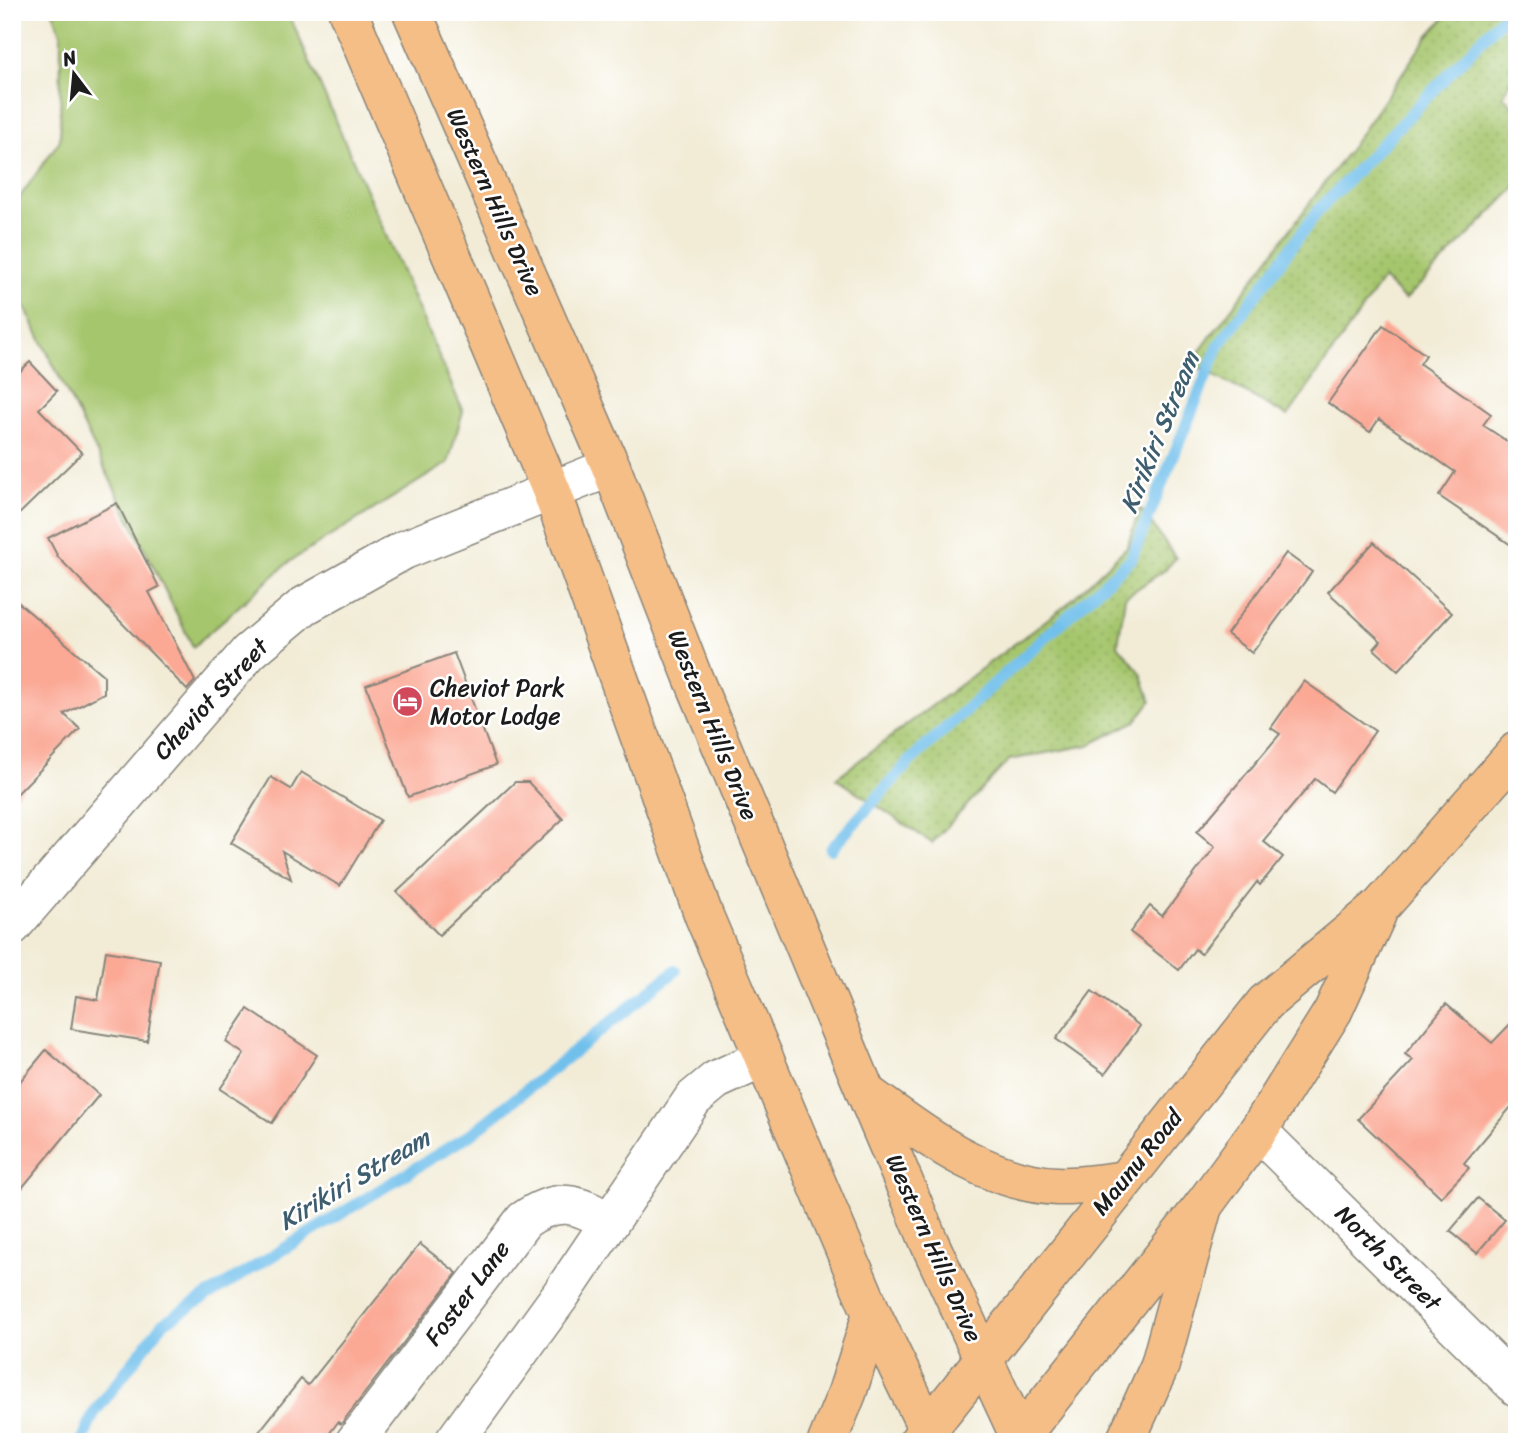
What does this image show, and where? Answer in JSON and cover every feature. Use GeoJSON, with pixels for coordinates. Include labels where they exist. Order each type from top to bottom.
{"type":"FeatureCollection","features":[{"type":"Feature","properties":{"kind":"main road"},"geometry":{"type":"LineString","coordinates":[[348,12],[552,492],[704,916],[926,1437]]}},
{"type":"Feature","properties":{"kind":"main road","name":"Western Hills Drive"},"geometry":{"type":"LineString","coordinates":[[412,12],[611,467],[692,675],[866,1093],[1019,1440]]}},
{"type":"Feature","properties":{"kind":"main road","name":"Maunu Road"},"geometry":{"type":"LineString","coordinates":[[926,1437],[1122,1181],[1265,1003],[1381,906],[1517,751]]}},
{"type":"Feature","properties":{"kind":"main road","name":"Maunu Road"},"geometry":{"type":"LineString","coordinates":[[1019,1440],[1203,1206],[1258,1131],[1333,1012],[1381,906]]}},
{"type":"Feature","properties":{"kind":"main road"},"geometry":{"type":"LineString","coordinates":[[866,1093],[948,1151],[1010,1178],[1055,1186],[1122,1181]]}},
{"type":"Feature","properties":{"kind":"main road"},"geometry":{"type":"LineString","coordinates":[[1125,1442],[1160,1365],[1203,1206]]}},
{"type":"Feature","properties":{"kind":"main road"},"geometry":{"type":"LineString","coordinates":[[827,1442],[847,1393],[872,1314]]}},
{"type":"Feature","properties":{"kind":"street","name":"Cheviot Street"},"geometry":{"type":"LineString","coordinates":[[14,922],[249,652],[304,606],[404,550],[611,467]]}},
{"type":"Feature","properties":{"kind":"street"},"geometry":{"type":"LineString","coordinates":[[454,1442],[610,1222],[693,1099],[716,1080],[764,1058]]}},
{"type":"Feature","properties":{"kind":"street","name":"North Street"},"geometry":{"type":"LineString","coordinates":[[1258,1131],[1517,1387]]}},
{"type":"Feature","properties":{"kind":"street","name":"Foster Lane"},"geometry":{"type":"LineString","coordinates":[[355,1442],[494,1255],[524,1220],[540,1208],[573,1204],[610,1222]]}},
{"type":"Feature","properties":{"kind":"green space"},"geometry":{"type":"Polygon","coordinates":[[[53,12],[288,12],[463,411],[448,463],[289,562],[193,647],[12,281],[12,208],[60,140],[61,33],[53,12]]]}},
{"type":"Feature","properties":{"kind":"green space"},"geometry":{"type":"Polygon","coordinates":[[[1450,12],[1517,12],[1517,68],[1503,96],[1517,110],[1517,186],[1405,300],[1383,279],[1288,416],[1191,363],[1352,146],[1428,36],[1450,12]]]}},
{"type":"Feature","properties":{"kind":"green space"},"geometry":{"type":"Polygon","coordinates":[[[1140,508],[1176,558],[1165,570],[1125,597],[1118,645],[1141,673],[1151,701],[1136,721],[1089,745],[1009,760],[932,843],[836,778],[1065,606],[1127,547],[1140,508]]]}},
{"type":"Feature","properties":{"kind":"building"},"geometry":{"type":"Polygon","coordinates":[[[1383,325],[1426,355],[1420,364],[1491,414],[1483,425],[1517,448],[1517,549],[1439,496],[1455,472],[1379,419],[1370,432],[1328,403],[1383,325]]]}},
{"type":"Feature","properties":{"kind":"building"},"geometry":{"type":"Polygon","coordinates":[[[30,362],[57,391],[39,409],[82,453],[12,521],[12,379],[30,362]]]}},
{"type":"Feature","properties":{"kind":"building"},"geometry":{"type":"Polygon","coordinates":[[[117,503],[159,587],[149,592],[195,681],[187,690],[58,557],[48,538],[117,503]]]}},
{"type":"Feature","properties":{"kind":"building"},"geometry":{"type":"Polygon","coordinates":[[[1374,542],[1452,613],[1398,671],[1374,649],[1381,641],[1328,592],[1374,542]]]}},
{"type":"Feature","properties":{"kind":"building"},"geometry":{"type":"Polygon","coordinates":[[[1286,553],[1312,572],[1252,653],[1227,634],[1286,553]]]}},
{"type":"Feature","properties":{"kind":"building"},"geometry":{"type":"Polygon","coordinates":[[[12,597],[104,676],[104,693],[64,714],[80,729],[12,799],[12,597]]]}},
{"type":"Feature","properties":{"kind":"building"},"geometry":{"type":"Polygon","coordinates":[[[454,653],[496,765],[408,797],[366,685],[454,653]]]}},
{"type":"Feature","properties":{"kind":"building"},"geometry":{"type":"Polygon","coordinates":[[[1304,681],[1375,731],[1332,792],[1315,779],[1263,841],[1283,857],[1260,885],[1257,882],[1201,954],[1195,949],[1179,970],[1130,932],[1150,906],[1162,916],[1215,847],[1197,832],[1280,734],[1271,728],[1304,681]]]}},
{"type":"Feature","properties":{"kind":"building"},"geometry":{"type":"Polygon","coordinates":[[[301,772],[380,820],[340,886],[282,851],[291,879],[231,843],[271,777],[291,789],[301,772]]]}},
{"type":"Feature","properties":{"kind":"building"},"geometry":{"type":"Polygon","coordinates":[[[515,782],[528,782],[563,819],[439,935],[397,892],[515,782]]]}},
{"type":"Feature","properties":{"kind":"building"},"geometry":{"type":"Polygon","coordinates":[[[106,951],[160,960],[147,1041],[71,1029],[76,996],[98,1000],[106,951]]]}},
{"type":"Feature","properties":{"kind":"building"},"geometry":{"type":"Polygon","coordinates":[[[1092,991],[1140,1026],[1105,1074],[1056,1039],[1092,991]]]}},
{"type":"Feature","properties":{"kind":"building"},"geometry":{"type":"Polygon","coordinates":[[[1446,1004],[1492,1043],[1517,1017],[1517,1100],[1464,1163],[1469,1168],[1441,1197],[1358,1119],[1413,1060],[1405,1054],[1446,1004]]]}},
{"type":"Feature","properties":{"kind":"building"},"geometry":{"type":"Polygon","coordinates":[[[248,1009],[317,1055],[272,1123],[220,1089],[244,1054],[226,1042],[248,1009]]]}},
{"type":"Feature","properties":{"kind":"building"},"geometry":{"type":"Polygon","coordinates":[[[46,1050],[99,1095],[12,1200],[12,1091],[46,1050]]]}},
{"type":"Feature","properties":{"kind":"building"},"geometry":{"type":"Polygon","coordinates":[[[1478,1198],[1505,1220],[1477,1253],[1450,1231],[1478,1198]]]}},
{"type":"Feature","properties":{"kind":"building"},"geometry":{"type":"Polygon","coordinates":[[[420,1244],[457,1273],[341,1424],[338,1422],[323,1442],[251,1442],[301,1379],[308,1385],[420,1244]]]}},
{"type":"Feature","properties":{"kind":"waterway","name":"Kirikiri Stream"},"geometry":{"type":"LineString","coordinates":[[831,849],[910,761],[1131,559],[1219,345],[1317,212],[1508,12]]}},
{"type":"Feature","properties":{"kind":"waterway","name":"Kirikiri Stream"},"geometry":{"type":"LineString","coordinates":[[82,1442],[94,1413],[163,1323],[471,1134],[675,971]]}},
{"type":"Feature","properties":{"kind":"place","name":"Cheviot Park Motor Lodge"},"geometry":{"type":"Point","coordinates":[407,702]}}]}
